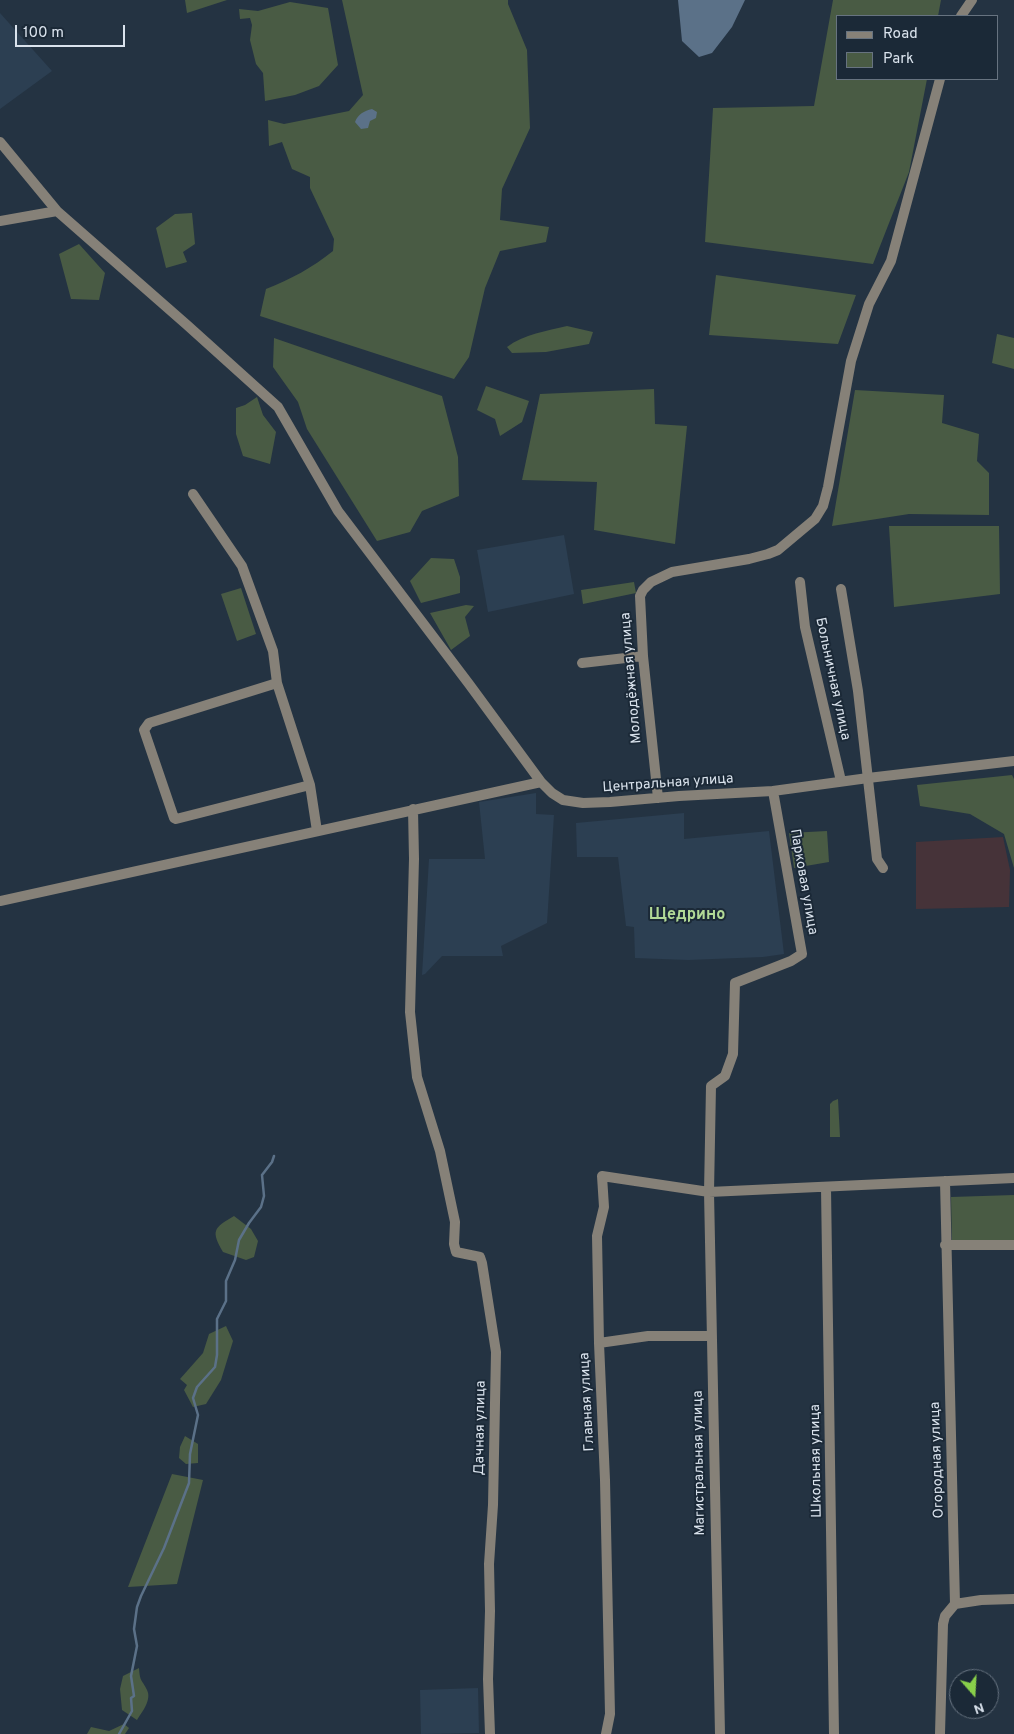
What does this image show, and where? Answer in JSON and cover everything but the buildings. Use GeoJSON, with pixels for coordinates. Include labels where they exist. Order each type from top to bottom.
{"type":"FeatureCollection","features":[{"type":"Feature","properties":{"kind":"street"},"geometry":{"type":"LineString","coordinates":[[962,15],[972,0]]}},
{"type":"Feature","properties":{"kind":"street","name":"Молодёжная улица"},"geometry":{"type":"LineString","coordinates":[[658,798],[643,656],[640,596],[651,582],[672,572],[749,559],[778,550],[815,519],[823,506],[851,361],[869,304],[891,261],[940,80]]}},
{"type":"Feature","properties":{"kind":"street","name":"Центральная улица"},"geometry":{"type":"LineString","coordinates":[[0,142],[57,212],[278,406],[338,512],[541,782],[552,793],[563,800],[583,803],[773,791],[1014,760]]}},
{"type":"Feature","properties":{"kind":"street"},"geometry":{"type":"LineString","coordinates":[[0,221],[57,212]]}},
{"type":"Feature","properties":{"kind":"street"},"geometry":{"type":"LineString","coordinates":[[193,494],[242,566],[273,651],[277,683],[310,785],[317,831]]}},
{"type":"Feature","properties":{"kind":"street","name":"Больничная улица"},"geometry":{"type":"LineString","coordinates":[[800,582],[805,627],[841,782]]}},
{"type":"Feature","properties":{"kind":"street","name":"Больничная улица"},"geometry":{"type":"LineString","coordinates":[[842,589],[858,691],[877,859],[883,868]]}},
{"type":"Feature","properties":{"kind":"street"},"geometry":{"type":"LineString","coordinates":[[582,663],[643,656]]}},
{"type":"Feature","properties":{"kind":"street"},"geometry":{"type":"LineString","coordinates":[[277,683],[149,723],[144,730],[176,820],[310,785]]}},
{"type":"Feature","properties":{"kind":"street"},"geometry":{"type":"LineString","coordinates":[[0,902],[541,782]]}},
{"type":"Feature","properties":{"kind":"street","name":"Парковая улица"},"geometry":{"type":"LineString","coordinates":[[733,1054],[735,983],[791,962],[802,954],[773,791]]}},
{"type":"Feature","properties":{"kind":"street","name":"Дачная улица"},"geometry":{"type":"LineString","coordinates":[[413,809],[414,859],[410,1012],[417,1076],[438,1145],[455,1222],[454,1244],[456,1252],[480,1256],[496,1352],[493,1505],[489,1564],[488,1679],[490,1734]]}},
{"type":"Feature","properties":{"kind":"street","name":"Магистральная улица"},"geometry":{"type":"LineString","coordinates":[[720,1734],[709,1192],[711,1086],[725,1076],[733,1054]]}},
{"type":"Feature","properties":{"kind":"street","name":"Главная улица"},"geometry":{"type":"LineString","coordinates":[[606,1734],[610,1714],[597,1236],[604,1207],[602,1176],[709,1192]]}},
{"type":"Feature","properties":{"kind":"street"},"geometry":{"type":"LineString","coordinates":[[709,1192],[1014,1178]]}},
{"type":"Feature","properties":{"kind":"street","name":"Огородная улица"},"geometry":{"type":"LineString","coordinates":[[945,1181],[945,1245],[955,1604]]}},
{"type":"Feature","properties":{"kind":"street","name":"Школьная улица"},"geometry":{"type":"LineString","coordinates":[[826,1188],[834,1734]]}},
{"type":"Feature","properties":{"kind":"street"},"geometry":{"type":"LineString","coordinates":[[945,1245],[1014,1245]]}},
{"type":"Feature","properties":{"kind":"street"},"geometry":{"type":"LineString","coordinates":[[599,1343],[648,1336],[712,1336]]}},
{"type":"Feature","properties":{"kind":"street"},"geometry":{"type":"LineString","coordinates":[[940,1734],[943,1624],[945,1616],[955,1604],[981,1600],[1014,1599]]}},
{"type":"Feature","properties":{"kind":"shaded area"},"geometry":{"type":"Polygon","coordinates":[[[678,0],[745,0],[732,27],[712,53],[699,57],[682,41],[678,0]]]}},
{"type":"Feature","properties":{"kind":"shaded area"},"geometry":{"type":"Polygon","coordinates":[[[0,13],[52,71],[0,109],[0,13]]]}},
{"type":"Feature","properties":{"kind":"shaded area"},"geometry":{"type":"Polygon","coordinates":[[[372,109],[377,112],[376,118],[370,121],[368,128],[361,129],[355,122],[356,119],[362,113],[372,109]]]}},
{"type":"Feature","properties":{"kind":"shaded area"},"geometry":{"type":"Polygon","coordinates":[[[564,535],[574,594],[488,612],[477,550],[564,535]]]}},
{"type":"Feature","properties":{"kind":"shaded area"},"geometry":{"type":"Polygon","coordinates":[[[536,793],[536,814],[554,815],[547,923],[501,946],[503,956],[442,956],[422,975],[429,859],[485,859],[479,802],[536,793]]]}},
{"type":"Feature","properties":{"kind":"shaded area"},"geometry":{"type":"Polygon","coordinates":[[[684,813],[684,839],[769,831],[784,954],[763,957],[688,960],[635,958],[634,927],[626,926],[618,857],[577,857],[576,823],[684,813]]]}},
{"type":"Feature","properties":{"kind":"shaded area"},"geometry":{"type":"Polygon","coordinates":[[[1003,837],[1010,870],[1009,907],[916,909],[916,842],[1003,837]]]}},
{"type":"Feature","properties":{"kind":"shaded area"},"geometry":{"type":"Polygon","coordinates":[[[478,1688],[479,1733],[421,1734],[420,1690],[478,1688]]]}},
{"type":"Feature","properties":{"kind":"green space"},"geometry":{"type":"Polygon","coordinates":[[[185,0],[227,0],[187,13],[185,0]]]}},
{"type":"Feature","properties":{"kind":"green space"},"geometry":{"type":"Polygon","coordinates":[[[342,0],[508,0],[527,50],[530,128],[502,189],[500,220],[549,227],[546,242],[500,251],[485,288],[469,357],[454,379],[260,316],[266,289],[301,273],[333,251],[334,239],[310,188],[310,177],[292,169],[282,142],[269,146],[268,120],[284,124],[349,111],[363,95],[342,0]]]}},
{"type":"Feature","properties":{"kind":"green space"},"geometry":{"type":"Polygon","coordinates":[[[833,0],[941,0],[938,15],[836,15],[836,80],[927,80],[909,172],[873,264],[705,242],[713,108],[814,106],[833,0]]]}},
{"type":"Feature","properties":{"kind":"green space"},"geometry":{"type":"Polygon","coordinates":[[[290,2],[328,8],[338,65],[319,86],[295,95],[265,101],[263,73],[256,64],[250,40],[252,25],[250,18],[240,19],[239,9],[258,11],[290,2]]]}},
{"type":"Feature","properties":{"kind":"green space"},"geometry":{"type":"Polygon","coordinates":[[[192,213],[195,244],[183,252],[187,262],[166,268],[156,228],[175,214],[192,213]]]}},
{"type":"Feature","properties":{"kind":"green space"},"geometry":{"type":"Polygon","coordinates":[[[79,244],[105,273],[99,300],[71,299],[59,254],[79,244]]]}},
{"type":"Feature","properties":{"kind":"green space"},"geometry":{"type":"Polygon","coordinates":[[[716,275],[856,295],[838,344],[709,335],[716,275]]]}},
{"type":"Feature","properties":{"kind":"green space"},"geometry":{"type":"Polygon","coordinates":[[[567,326],[593,332],[589,344],[546,352],[512,353],[507,347],[528,336],[567,326]]]}},
{"type":"Feature","properties":{"kind":"green space"},"geometry":{"type":"Polygon","coordinates":[[[997,334],[1014,338],[1014,369],[992,363],[997,334]]]}},
{"type":"Feature","properties":{"kind":"green space"},"geometry":{"type":"Polygon","coordinates":[[[274,338],[442,396],[458,457],[459,496],[422,511],[410,532],[377,541],[307,429],[298,402],[273,367],[274,338]]]}},
{"type":"Feature","properties":{"kind":"green space"},"geometry":{"type":"Polygon","coordinates":[[[486,386],[529,401],[522,422],[500,436],[495,419],[477,410],[486,386]]]}},
{"type":"Feature","properties":{"kind":"green space"},"geometry":{"type":"Polygon","coordinates":[[[654,389],[655,424],[687,426],[675,544],[594,530],[597,482],[522,480],[540,394],[654,389]]]}},
{"type":"Feature","properties":{"kind":"green space"},"geometry":{"type":"Polygon","coordinates":[[[855,390],[944,395],[942,423],[979,434],[977,461],[989,473],[989,515],[909,514],[832,526],[855,390]]]}},
{"type":"Feature","properties":{"kind":"green space"},"geometry":{"type":"Polygon","coordinates":[[[257,397],[263,415],[276,432],[270,464],[243,456],[236,434],[236,408],[245,405],[257,397]]]}},
{"type":"Feature","properties":{"kind":"green space"},"geometry":{"type":"Polygon","coordinates":[[[889,526],[999,526],[1000,594],[894,607],[889,526]]]}},
{"type":"Feature","properties":{"kind":"green space"},"geometry":{"type":"Polygon","coordinates":[[[431,558],[454,559],[460,577],[460,593],[421,603],[410,581],[431,558]]]}},
{"type":"Feature","properties":{"kind":"green space"},"geometry":{"type":"Polygon","coordinates":[[[634,582],[636,593],[583,604],[581,590],[634,582]]]}},
{"type":"Feature","properties":{"kind":"green space"},"geometry":{"type":"Polygon","coordinates":[[[241,588],[256,634],[237,641],[221,594],[241,588]]]}},
{"type":"Feature","properties":{"kind":"green space"},"geometry":{"type":"Polygon","coordinates":[[[466,605],[474,606],[465,617],[470,636],[451,650],[430,613],[466,605]]]}},
{"type":"Feature","properties":{"kind":"green space"},"geometry":{"type":"Polygon","coordinates":[[[1012,775],[1014,779],[1014,868],[1004,834],[970,814],[920,806],[917,785],[1012,775]]]}},
{"type":"Feature","properties":{"kind":"green space"},"geometry":{"type":"Polygon","coordinates":[[[827,831],[829,862],[794,868],[789,833],[827,831]]]}},
{"type":"Feature","properties":{"kind":"green space"},"geometry":{"type":"Polygon","coordinates":[[[838,1099],[840,1137],[830,1137],[830,1104],[838,1099]]]}},
{"type":"Feature","properties":{"kind":"green space"},"geometry":{"type":"Polygon","coordinates":[[[1014,1195],[1014,1242],[952,1243],[951,1197],[1014,1195]]]}},
{"type":"Feature","properties":{"kind":"green space"},"geometry":{"type":"Polygon","coordinates":[[[234,1216],[251,1229],[258,1241],[254,1257],[246,1260],[223,1252],[219,1245],[216,1235],[218,1227],[234,1216]]]}},
{"type":"Feature","properties":{"kind":"green space"},"geometry":{"type":"Polygon","coordinates":[[[226,1326],[233,1341],[221,1380],[206,1404],[193,1407],[184,1390],[187,1385],[180,1379],[203,1353],[209,1334],[226,1326]]]}},
{"type":"Feature","properties":{"kind":"green space"},"geometry":{"type":"Polygon","coordinates":[[[185,1436],[198,1444],[198,1463],[186,1464],[179,1458],[180,1447],[185,1436]]]}},
{"type":"Feature","properties":{"kind":"green space"},"geometry":{"type":"Polygon","coordinates":[[[172,1474],[203,1480],[177,1584],[128,1587],[172,1474]]]}},
{"type":"Feature","properties":{"kind":"green space"},"geometry":{"type":"Polygon","coordinates":[[[139,1668],[148,1698],[146,1706],[137,1720],[122,1710],[120,1689],[123,1676],[139,1668]]]}},
{"type":"Feature","properties":{"kind":"green space"},"geometry":{"type":"Polygon","coordinates":[[[124,1724],[129,1728],[125,1734],[87,1734],[91,1727],[109,1731],[124,1724]]]}},
{"type":"Feature","properties":{"kind":"waterway"},"geometry":{"type":"LineString","coordinates":[[119,1734],[132,1711],[131,1698],[134,1696],[131,1676],[137,1646],[134,1629],[137,1607],[164,1548],[189,1483],[190,1454],[198,1415],[193,1398],[197,1387],[215,1367],[217,1319],[226,1301],[226,1281],[235,1260],[239,1240],[261,1207],[264,1196],[262,1175],[272,1162],[274,1156]]}},
{"type":"Feature","properties":{"kind":"district","name":"Щедрино"},"geometry":{"type":"Point","coordinates":[687,916]}}]}
